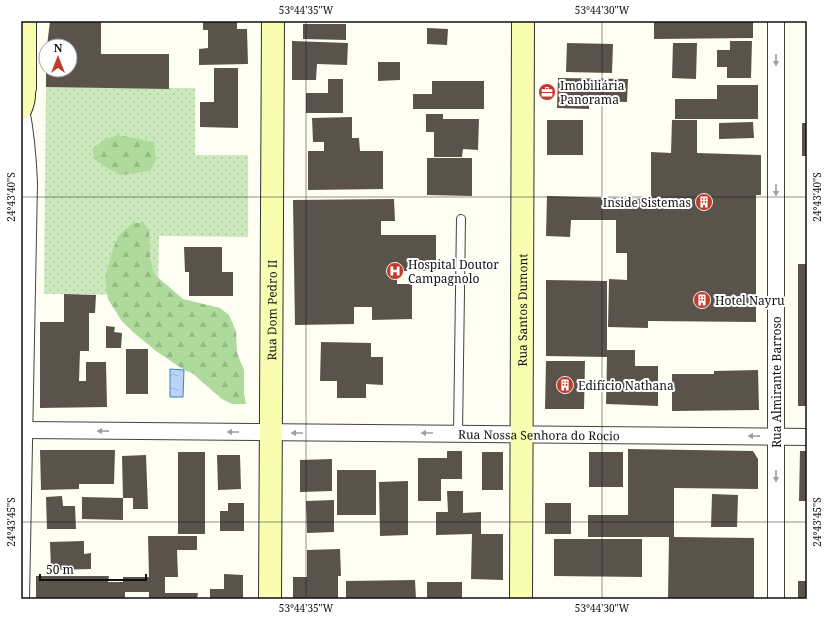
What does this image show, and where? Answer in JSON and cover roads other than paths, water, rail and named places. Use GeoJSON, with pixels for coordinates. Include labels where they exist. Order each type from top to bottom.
{"type":"FeatureCollection","features":[{"type":"Feature","properties":{"kind":"street"},"geometry":{"type":"LineString","coordinates":[[21,599],[25,430],[25,177],[28,154],[22,95],[25,21]]}},
{"type":"Feature","properties":{"kind":"street","name":"Rua Dom Pedro II"},"geometry":{"type":"LineString","coordinates":[[270,599],[273,21]]}},
{"type":"Feature","properties":{"kind":"street","name":"Rua Santos Dumont"},"geometry":{"type":"LineString","coordinates":[[521,599],[523,21]]}},
{"type":"Feature","properties":{"kind":"street","name":"Rua Almirante Barroso"},"geometry":{"type":"LineString","coordinates":[[776,21],[776,599]]}},
{"type":"Feature","properties":{"kind":"street","name":"Rua Nossa Senhora do Rocio"},"geometry":{"type":"LineString","coordinates":[[25,430],[807,437]]}},
{"type":"Feature","properties":{"kind":"lane"},"geometry":{"type":"LineString","coordinates":[[458,434],[461,219]]}},
{"type":"Feature","properties":{"kind":"water"},"geometry":{"type":"Polygon","coordinates":[[[170,369],[184,370],[183,397],[170,397],[170,369]]]}},
{"type":"Feature","properties":{"kind":"place","name":"Imobiliária Panorama"},"geometry":{"type":"Point","coordinates":[547,92]}},
{"type":"Feature","properties":{"kind":"place","name":"Inside Sistemas"},"geometry":{"type":"Point","coordinates":[704,202]}},
{"type":"Feature","properties":{"kind":"place","name":"Hospital Doutor Campagnolo"},"geometry":{"type":"Point","coordinates":[395,271]}},
{"type":"Feature","properties":{"kind":"place","name":"Hotel Nayru"},"geometry":{"type":"Point","coordinates":[702,300]}},
{"type":"Feature","properties":{"kind":"place","name":"Edifício Nathana"},"geometry":{"type":"Point","coordinates":[565,385]}}]}
